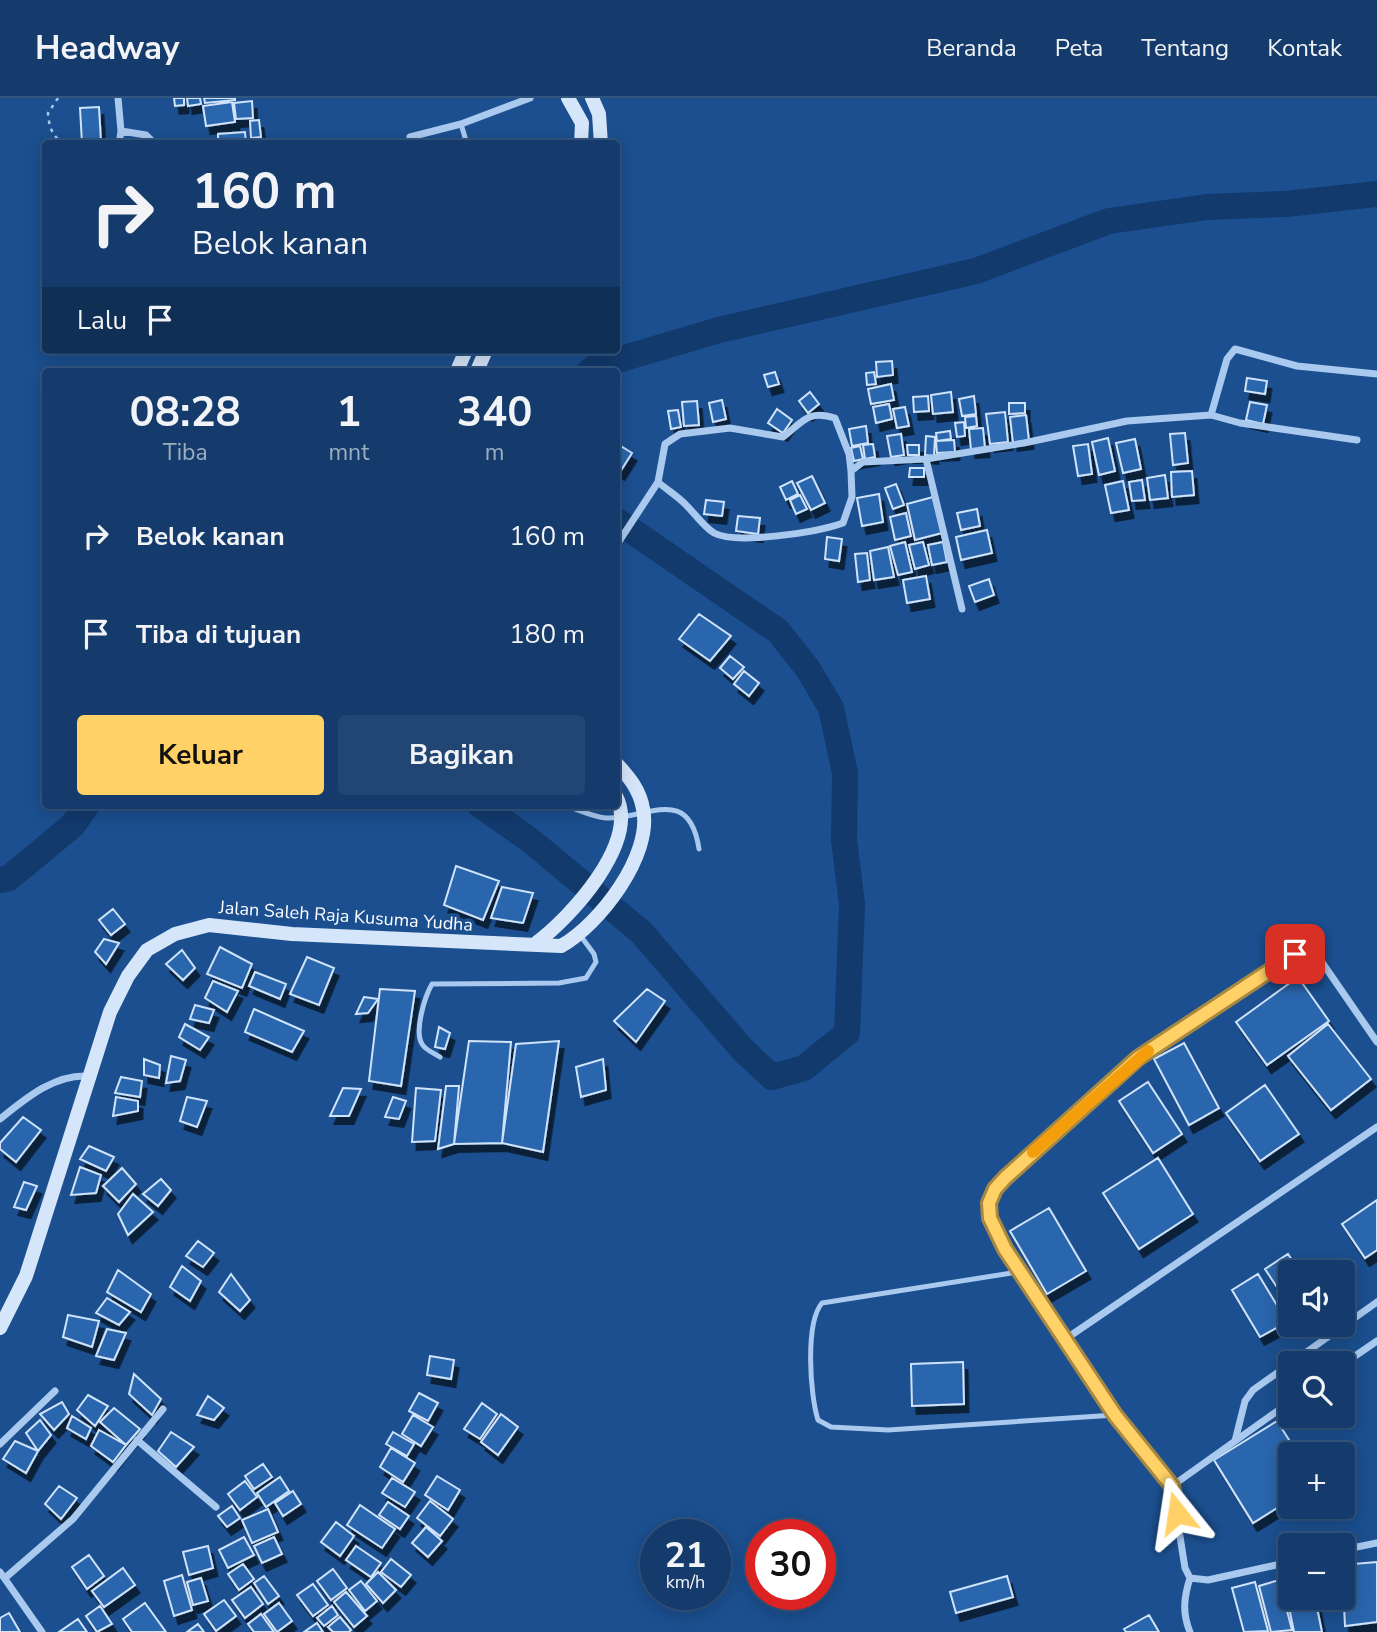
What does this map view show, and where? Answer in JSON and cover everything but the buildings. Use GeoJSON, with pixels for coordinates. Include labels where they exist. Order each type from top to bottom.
{"type":"FeatureCollection","features":[{"type":"Feature","properties":{"kind":"street"},"geometry":{"type":"LineString","coordinates":[[118,98],[120,140]]}},
{"type":"Feature","properties":{"kind":"street"},"geometry":{"type":"LineString","coordinates":[[410,137],[461,124],[530,98]]}},
{"type":"Feature","properties":{"kind":"street"},"geometry":{"type":"LineString","coordinates":[[568,98],[582,123],[581,140]]}},
{"type":"Feature","properties":{"kind":"street"},"geometry":{"type":"LineString","coordinates":[[592,98],[600,114],[601,140]]}},
{"type":"Feature","properties":{"kind":"street"},"geometry":{"type":"LineString","coordinates":[[121,131],[146,135],[151,140]]}},
{"type":"Feature","properties":{"kind":"street"},"geometry":{"type":"LineString","coordinates":[[1211,415],[1227,359],[1235,349],[1297,366],[1377,374]]}},
{"type":"Feature","properties":{"kind":"street"},"geometry":{"type":"LineString","coordinates":[[851,471],[863,462],[926,459],[1024,443],[1127,421],[1211,415],[1240,423],[1357,440]]}},
{"type":"Feature","properties":{"kind":"street"},"geometry":{"type":"LineString","coordinates":[[620,540],[658,482],[665,444],[680,434],[739,428],[783,437],[802,418],[835,418],[849,454],[852,497],[843,523],[828,528],[747,540],[722,537],[710,531],[685,503],[658,482]]}},
{"type":"Feature","properties":{"kind":"street"},"geometry":{"type":"LineString","coordinates":[[926,459],[962,609]]}},
{"type":"Feature","properties":{"kind":"street"},"geometry":{"type":"LineString","coordinates":[[620,768],[634,784],[644,811]]}},
{"type":"Feature","properties":{"kind":"street"},"geometry":{"type":"LineString","coordinates":[[536,943],[553,930],[581,900],[608,861],[623,816],[620,807]]}},
{"type":"Feature","properties":{"kind":"street","name":"Jalan Saleh Raja Kusuma Yudha"},"geometry":{"type":"LineString","coordinates":[[0,1328],[26,1276],[110,1012],[128,976],[148,950],[175,934],[209,925],[477,944],[536,943],[554,948],[579,934],[595,920],[629,872],[642,838],[644,811]]}},
{"type":"Feature","properties":{"kind":"street"},"geometry":{"type":"LineString","coordinates":[[1190,1632],[1185,1619],[1184,1598],[1189,1578],[1185,1568],[1172,1486],[1115,1415],[1067,1338],[1018,1272],[990,1218],[989,1203],[995,1189],[1138,1058],[1295,954],[1308,950],[1317,955],[1377,1042]]}},
{"type":"Feature","properties":{"kind":"street"},"geometry":{"type":"LineString","coordinates":[[0,1119],[35,1092],[73,1075],[88,1076]]}},
{"type":"Feature","properties":{"kind":"street"},"geometry":{"type":"LineString","coordinates":[[1067,1338],[1377,1127]]}},
{"type":"Feature","properties":{"kind":"street"},"geometry":{"type":"LineString","coordinates":[[1235,1441],[1245,1401],[1253,1390],[1377,1302]]}},
{"type":"Feature","properties":{"kind":"street"},"geometry":{"type":"LineString","coordinates":[[1355,1356],[1377,1341]]}},
{"type":"Feature","properties":{"kind":"street"},"geometry":{"type":"LineString","coordinates":[[0,1444],[55,1391]]}},
{"type":"Feature","properties":{"kind":"street"},"geometry":{"type":"LineString","coordinates":[[42,1632],[2,1575],[73,1520],[163,1409]]}},
{"type":"Feature","properties":{"kind":"street"},"geometry":{"type":"LineString","coordinates":[[1172,1486],[1278,1411]]}},
{"type":"Feature","properties":{"kind":"street"},"geometry":{"type":"LineString","coordinates":[[137,1440],[216,1507]]}},
{"type":"Feature","properties":{"kind":"street"},"geometry":{"type":"LineString","coordinates":[[1355,1547],[1377,1543]]}},
{"type":"Feature","properties":{"kind":"street"},"geometry":{"type":"LineString","coordinates":[[1189,1578],[1208,1580],[1278,1565]]}},
{"type":"Feature","properties":{"kind":"lane"},"geometry":{"type":"LineString","coordinates":[[461,124],[466,140]]}},
{"type":"Feature","properties":{"kind":"lane"},"geometry":{"type":"LineString","coordinates":[[577,809],[606,818],[661,807],[684,815],[696,832],[699,849]]}},
{"type":"Feature","properties":{"kind":"lane"},"geometry":{"type":"LineString","coordinates":[[440,1057],[420,1042],[419,1032],[432,984],[559,983],[586,978],[596,962],[594,954],[579,934]]}},
{"type":"Feature","properties":{"kind":"lane"},"geometry":{"type":"LineString","coordinates":[[1018,1272],[821,1303],[812,1319],[813,1402],[818,1420],[831,1427],[888,1430],[1115,1415]]}},
{"type":"Feature","properties":{"kind":"path"},"geometry":{"type":"LineString","coordinates":[[58,98],[48,113],[49,126],[58,140]]}},
{"type":"Feature","properties":{"kind":"waterway"},"geometry":{"type":"LineString","coordinates":[[594,368],[719,330],[976,271],[1109,221],[1207,207],[1286,204],[1377,194]]}},
{"type":"Feature","properties":{"kind":"waterway"},"geometry":{"type":"LineString","coordinates":[[486,809],[531,841],[641,932],[743,1050],[772,1077],[804,1068],[847,1033],[852,904],[844,840],[845,773],[831,708],[808,669],[778,631],[620,523]]}},
{"type":"Feature","properties":{"kind":"waterway"},"geometry":{"type":"LineString","coordinates":[[0,880],[9,878],[73,825],[84,809]]}},
{"type":"Feature","properties":{"kind":"slow traffic"},"geometry":{"type":"LineString","coordinates":[[1033,1152],[1148,1051]]}},
{"type":"Feature","properties":{"kind":"route"},"geometry":{"type":"LineString","coordinates":[[1177,1513],[1172,1486],[1115,1415],[1067,1338],[1034,1290],[1018,1272],[990,1218],[989,1203],[995,1189],[1005,1178],[1138,1058],[1295,954]]}}]}
